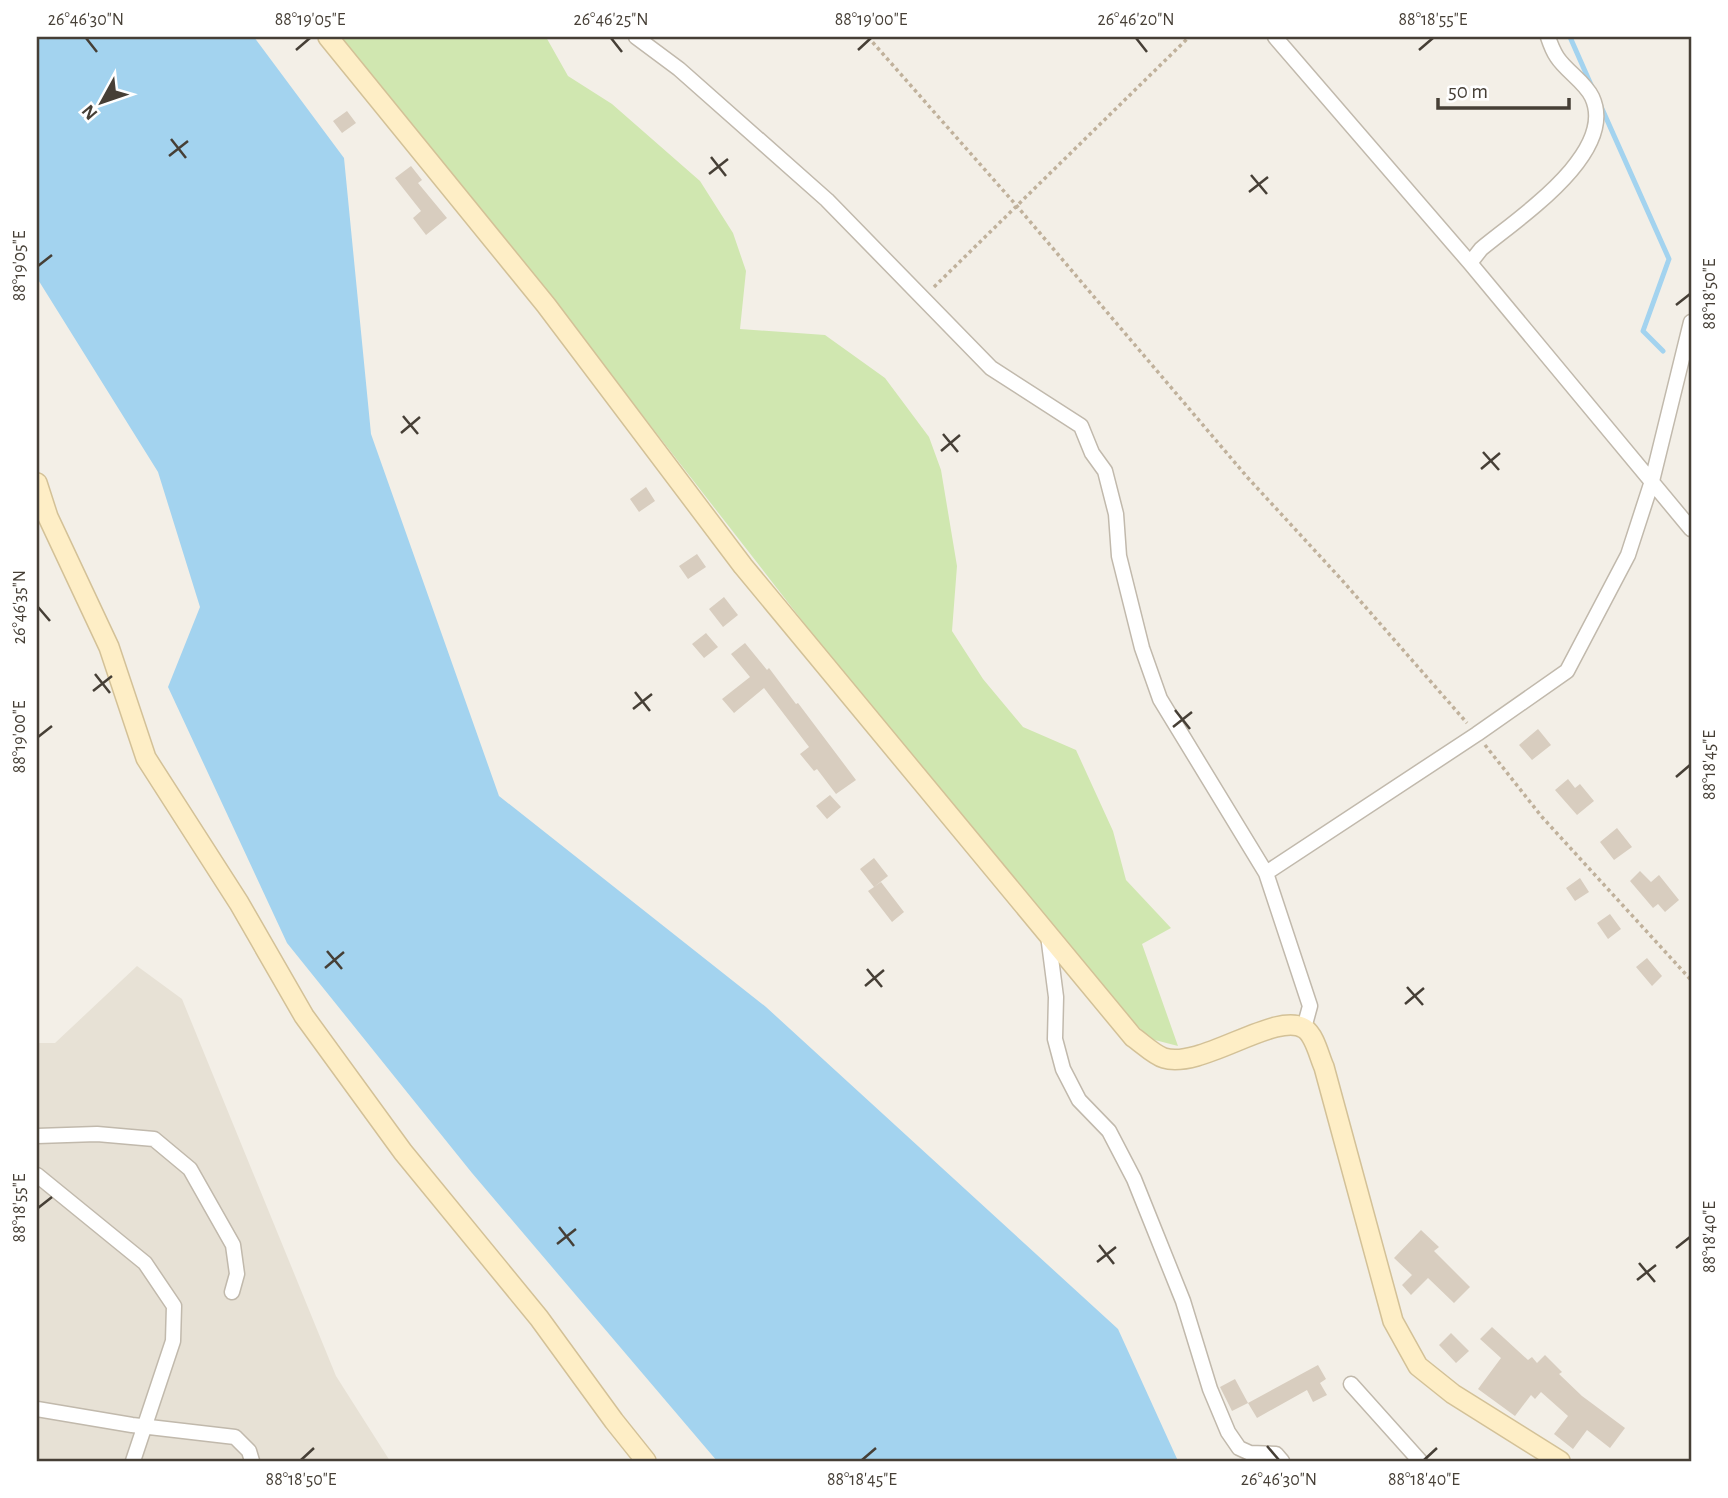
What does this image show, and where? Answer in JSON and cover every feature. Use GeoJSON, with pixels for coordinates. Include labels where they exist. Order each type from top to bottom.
{"type":"FeatureCollection","features":[{"type":"Feature","properties":{"kind":"main road"},"geometry":{"type":"LineString","coordinates":[[328,37],[546,305],[743,566],[1133,1037],[1164,1058],[1189,1060],[1275,1027],[1292,1025],[1304,1028],[1311,1037],[1324,1067],[1393,1321],[1418,1366],[1453,1394],[1560,1461]]}},
{"type":"Feature","properties":{"kind":"main road"},"geometry":{"type":"LineString","coordinates":[[37,483],[48,517],[109,647],[146,758],[239,903],[304,1016],[403,1152],[539,1318],[646,1461]]}},
{"type":"Feature","properties":{"kind":"street"},"geometry":{"type":"LineString","coordinates":[[636,37],[679,69],[827,200],[991,369],[1081,426],[1092,453],[1104,471],[1116,514],[1119,556],[1142,648],[1160,699],[1266,873],[1310,1006],[1304,1028]]}},
{"type":"Feature","properties":{"kind":"street"},"geometry":{"type":"LineString","coordinates":[[1275,37],[1471,262],[1691,529]]}},
{"type":"Feature","properties":{"kind":"street"},"geometry":{"type":"LineString","coordinates":[[1471,262],[1481,249],[1569,175],[1585,153],[1598,123],[1592,97],[1557,57],[1548,37]]}},
{"type":"Feature","properties":{"kind":"street"},"geometry":{"type":"LineString","coordinates":[[1266,873],[1477,734],[1567,671],[1628,555],[1652,481],[1691,321]]}},
{"type":"Feature","properties":{"kind":"street"},"geometry":{"type":"LineString","coordinates":[[1048,935],[1056,997],[1055,1039],[1063,1069],[1079,1100],[1109,1131],[1134,1179],[1183,1301],[1210,1390],[1228,1432],[1239,1448],[1250,1453],[1276,1454],[1282,1461]]}},
{"type":"Feature","properties":{"kind":"street"},"geometry":{"type":"LineString","coordinates":[[37,1136],[97,1134],[154,1139],[190,1169],[233,1245],[237,1274],[233,1292]]}},
{"type":"Feature","properties":{"kind":"street"},"geometry":{"type":"LineString","coordinates":[[37,1175],[145,1263],[174,1306],[173,1341],[133,1461]]}},
{"type":"Feature","properties":{"kind":"street"},"geometry":{"type":"LineString","coordinates":[[1351,1384],[1420,1461]]}},
{"type":"Feature","properties":{"kind":"street"},"geometry":{"type":"LineString","coordinates":[[37,1409],[144,1427],[234,1437],[249,1451],[252,1461]]}},
{"type":"Feature","properties":{"kind":"path"},"geometry":{"type":"LineString","coordinates":[[868,37],[1016,205],[1248,478],[1477,734],[1542,817],[1691,980]]}},
{"type":"Feature","properties":{"kind":"path"},"geometry":{"type":"LineString","coordinates":[[922,298],[1189,37]]}},
{"type":"Feature","properties":{"kind":"shaded area"},"geometry":{"type":"Polygon","coordinates":[[[137,966],[182,999],[336,1376],[390,1461],[37,1461],[37,1043],[55,1043],[137,966]]]}},
{"type":"Feature","properties":{"kind":"green space"},"geometry":{"type":"Polygon","coordinates":[[[341,37],[546,37],[568,76],[612,104],[700,181],[733,233],[746,271],[740,329],[825,335],[885,378],[929,437],[941,470],[957,566],[952,631],[983,679],[1023,727],[1076,750],[1113,831],[1126,880],[1171,928],[1142,944],[1178,1046],[1151,1039],[1110,999],[898,744],[556,304],[341,37]]]}},
{"type":"Feature","properties":{"kind":"water"},"geometry":{"type":"Polygon","coordinates":[[[37,37],[254,37],[344,158],[371,434],[499,796],[766,1007],[1118,1329],[1178,1461],[717,1461],[472,1173],[287,943],[168,687],[200,607],[158,472],[37,278],[37,37]]]}},
{"type":"Feature","properties":{"kind":"building"},"geometry":{"type":"Polygon","coordinates":[[[347,111],[356,123],[342,133],[333,121],[347,111]]]}},
{"type":"Feature","properties":{"kind":"building"},"geometry":{"type":"Polygon","coordinates":[[[411,166],[422,180],[418,183],[447,218],[426,235],[413,218],[421,211],[395,178],[411,166]]]}},
{"type":"Feature","properties":{"kind":"building"},"geometry":{"type":"Polygon","coordinates":[[[646,487],[655,501],[639,512],[630,499],[646,487]]]}},
{"type":"Feature","properties":{"kind":"building"},"geometry":{"type":"Polygon","coordinates":[[[697,554],[706,567],[688,579],[679,566],[697,554]]]}},
{"type":"Feature","properties":{"kind":"building"},"geometry":{"type":"Polygon","coordinates":[[[724,597],[738,615],[723,627],[709,609],[724,597]]]}},
{"type":"Feature","properties":{"kind":"building"},"geometry":{"type":"Polygon","coordinates":[[[706,633],[718,647],[704,658],[692,644],[706,633]]]}},
{"type":"Feature","properties":{"kind":"building"},"geometry":{"type":"Polygon","coordinates":[[[745,643],[767,670],[769,668],[796,704],[798,703],[856,780],[836,794],[817,769],[814,771],[800,754],[809,747],[764,688],[734,713],[722,699],[750,677],[731,654],[745,643]]]}},
{"type":"Feature","properties":{"kind":"building"},"geometry":{"type":"Polygon","coordinates":[[[1538,729],[1551,745],[1532,760],[1519,745],[1538,729]]]}},
{"type":"Feature","properties":{"kind":"building"},"geometry":{"type":"Polygon","coordinates":[[[1568,779],[1575,788],[1580,784],[1594,801],[1577,815],[1555,790],[1568,779]]]}},
{"type":"Feature","properties":{"kind":"building"},"geometry":{"type":"Polygon","coordinates":[[[830,795],[841,807],[827,819],[816,806],[830,795]]]}},
{"type":"Feature","properties":{"kind":"building"},"geometry":{"type":"Polygon","coordinates":[[[1617,828],[1632,847],[1614,860],[1600,842],[1617,828]]]}},
{"type":"Feature","properties":{"kind":"building"},"geometry":{"type":"Polygon","coordinates":[[[874,858],[888,876],[874,887],[860,869],[874,858]]]}},
{"type":"Feature","properties":{"kind":"building"},"geometry":{"type":"Polygon","coordinates":[[[1640,871],[1651,882],[1659,875],[1679,900],[1665,912],[1658,904],[1653,908],[1630,881],[1640,871]]]}},
{"type":"Feature","properties":{"kind":"building"},"geometry":{"type":"Polygon","coordinates":[[[1580,878],[1589,892],[1575,901],[1566,888],[1580,878]]]}},
{"type":"Feature","properties":{"kind":"building"},"geometry":{"type":"Polygon","coordinates":[[[881,882],[904,912],[892,922],[868,891],[881,882]]]}},
{"type":"Feature","properties":{"kind":"building"},"geometry":{"type":"Polygon","coordinates":[[[1610,914],[1621,929],[1608,939],[1597,923],[1610,914]]]}},
{"type":"Feature","properties":{"kind":"building"},"geometry":{"type":"Polygon","coordinates":[[[1647,958],[1662,976],[1652,986],[1636,967],[1647,958]]]}},
{"type":"Feature","properties":{"kind":"building"},"geometry":{"type":"Polygon","coordinates":[[[1421,1230],[1439,1247],[1434,1251],[1470,1287],[1454,1303],[1428,1278],[1411,1295],[1402,1285],[1412,1275],[1394,1258],[1421,1230]]]}},
{"type":"Feature","properties":{"kind":"building"},"geometry":{"type":"Polygon","coordinates":[[[1492,1327],[1528,1360],[1532,1357],[1537,1363],[1545,1355],[1562,1372],[1559,1374],[1582,1396],[1625,1428],[1610,1448],[1587,1430],[1573,1449],[1554,1434],[1568,1416],[1541,1392],[1535,1399],[1531,1395],[1515,1416],[1478,1389],[1501,1358],[1480,1339],[1492,1327]]]}},
{"type":"Feature","properties":{"kind":"building"},"geometry":{"type":"Polygon","coordinates":[[[1451,1333],[1469,1351],[1456,1363],[1439,1345],[1451,1333]]]}},
{"type":"Feature","properties":{"kind":"building"},"geometry":{"type":"Polygon","coordinates":[[[1318,1365],[1326,1379],[1320,1383],[1327,1395],[1313,1402],[1307,1390],[1257,1418],[1248,1403],[1318,1365]]]}},
{"type":"Feature","properties":{"kind":"building"},"geometry":{"type":"Polygon","coordinates":[[[1235,1379],[1248,1403],[1232,1411],[1220,1387],[1235,1379]]]}},
{"type":"Feature","properties":{"kind":"waterway"},"geometry":{"type":"LineString","coordinates":[[1570,37],[1592,87]]}},
{"type":"Feature","properties":{"kind":"waterway"},"geometry":{"type":"LineString","coordinates":[[1599,102],[1669,259],[1643,331],[1663,351]]}}]}
